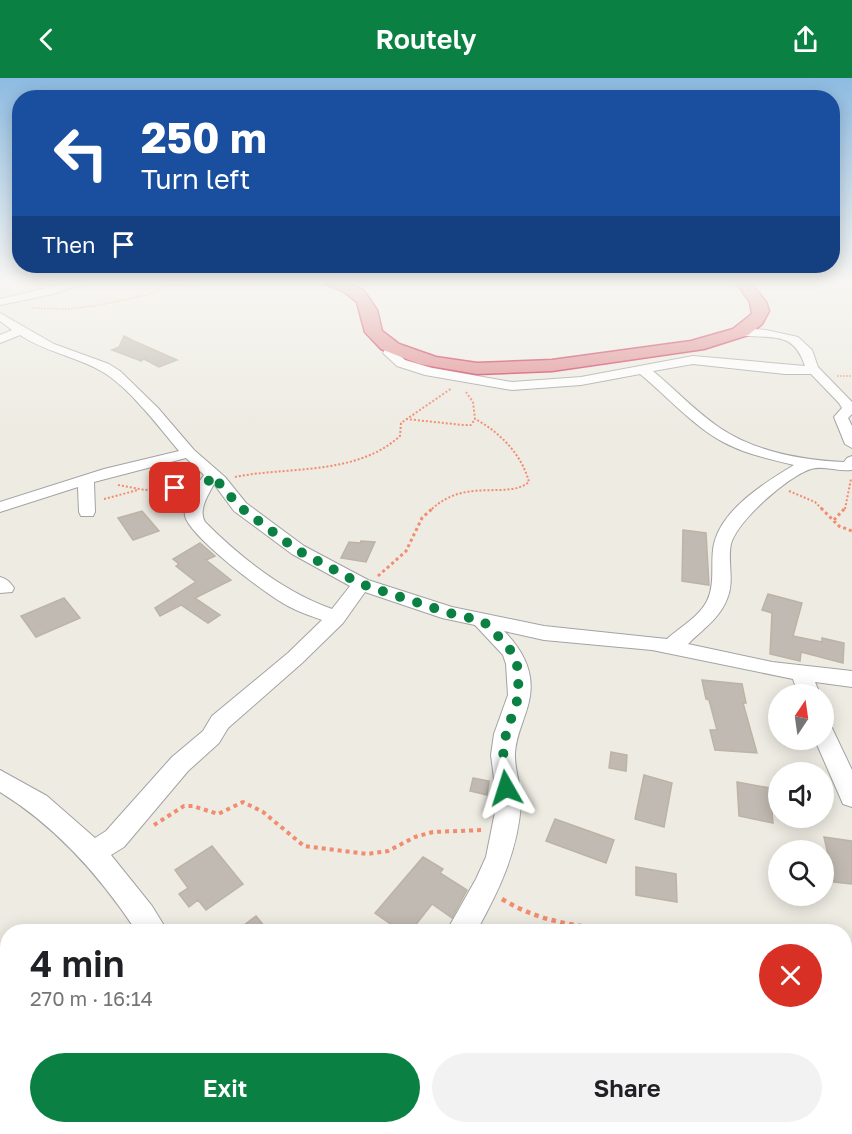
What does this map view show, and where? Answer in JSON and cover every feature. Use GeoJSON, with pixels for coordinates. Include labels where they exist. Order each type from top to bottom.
{"type":"FeatureCollection","features":[{"type":"Feature","properties":{"kind":"highway"},"geometry":{"type":"LineString","coordinates":[[373,330],[386,343],[420,358],[480,369],[527,368],[672,348],[743,330]]}},
{"type":"Feature","properties":{"kind":"street"},"geometry":{"type":"LineString","coordinates":[[0,339],[20,330]]}},
{"type":"Feature","properties":{"kind":"street"},"geometry":{"type":"LineString","coordinates":[[21,330],[50,347],[104,367],[115,374],[153,411],[213,480],[240,507],[297,550],[365,585],[449,613],[544,633],[672,647],[772,669],[852,679]]}},
{"type":"Feature","properties":{"kind":"street"},"geometry":{"type":"LineString","coordinates":[[740,332],[792,339],[805,348],[813,370],[845,400],[849,409],[841,417],[852,444]]}},
{"type":"Feature","properties":{"kind":"street"},"geometry":{"type":"LineString","coordinates":[[386,343],[389,353],[402,363],[463,381],[512,386],[581,381],[645,371],[693,360],[785,370],[813,370]]}},
{"type":"Feature","properties":{"kind":"street"},"geometry":{"type":"LineString","coordinates":[[645,371],[703,422],[729,440],[766,453],[809,464],[849,464]]}},
{"type":"Feature","properties":{"kind":"street"},"geometry":{"type":"LineString","coordinates":[[0,507],[86,480],[189,453]]}},
{"type":"Feature","properties":{"kind":"street"},"geometry":{"type":"LineString","coordinates":[[672,647],[716,602],[721,590],[722,545],[728,528],[745,510],[774,487],[809,464]]}},
{"type":"Feature","properties":{"kind":"street"},"geometry":{"type":"LineString","coordinates":[[86,480],[87,507]]}},
{"type":"Feature","properties":{"kind":"street"},"geometry":{"type":"LineString","coordinates":[[213,480],[194,511],[194,517],[201,528],[230,555],[292,600],[336,618]]}},
{"type":"Feature","properties":{"kind":"street"},"geometry":{"type":"LineString","coordinates":[[93,853],[116,838],[180,764],[211,737],[220,722],[295,658],[336,618],[365,585]]}},
{"type":"Feature","properties":{"kind":"street"},"geometry":{"type":"LineString","coordinates":[[465,924],[487,886],[499,857],[509,802],[503,756],[506,734],[519,695],[517,664],[512,652],[483,621]]}},
{"type":"Feature","properties":{"kind":"street"},"geometry":{"type":"LineString","coordinates":[[801,673],[805,684]]}},
{"type":"Feature","properties":{"kind":"street"},"geometry":{"type":"LineString","coordinates":[[831,750],[852,797]]}},
{"type":"Feature","properties":{"kind":"street"},"geometry":{"type":"LineString","coordinates":[[0,780],[42,807],[93,853],[138,907],[149,924]]}},
{"type":"Feature","properties":{"kind":"path"},"geometry":{"type":"LineString","coordinates":[[87,507],[139,489],[308,469],[363,457],[396,441],[400,436],[399,426],[406,419],[463,381],[473,402],[475,419],[471,424],[464,426],[406,419]]}},
{"type":"Feature","properties":{"kind":"path"},"geometry":{"type":"LineString","coordinates":[[365,585],[406,551],[423,518],[438,503],[461,492],[475,489],[522,488],[529,482],[521,464],[504,441],[489,427],[475,419]]}},
{"type":"Feature","properties":{"kind":"path"},"geometry":{"type":"LineString","coordinates":[[834,520],[846,509],[851,480],[849,464]]}},
{"type":"Feature","properties":{"kind":"path"},"geometry":{"type":"LineString","coordinates":[[86,480],[139,489]]}},
{"type":"Feature","properties":{"kind":"path"},"geometry":{"type":"LineString","coordinates":[[774,487],[815,502],[840,526],[852,531]]}},
{"type":"Feature","properties":{"kind":"path"},"geometry":{"type":"LineString","coordinates":[[116,838],[156,824],[184,806],[193,806],[209,813],[218,813],[243,802],[263,812],[304,846],[367,854],[388,851],[415,837],[433,832],[505,828]]}},
{"type":"Feature","properties":{"kind":"path"},"geometry":{"type":"LineString","coordinates":[[487,886],[512,907],[562,924]]}},
{"type":"Feature","properties":{"kind":"building"},"geometry":{"type":"Polygon","coordinates":[[[124,336],[177,360],[159,367],[144,359],[141,361],[112,350],[119,347],[124,336]]]}},
{"type":"Feature","properties":{"kind":"building"},"geometry":{"type":"Polygon","coordinates":[[[142,511],[159,531],[133,540],[118,518],[142,511]]]}},
{"type":"Feature","properties":{"kind":"building"},"geometry":{"type":"Polygon","coordinates":[[[683,530],[706,533],[709,585],[682,581],[683,530]]]}},
{"type":"Feature","properties":{"kind":"building"},"geometry":{"type":"Polygon","coordinates":[[[361,541],[375,542],[366,562],[341,558],[349,542],[360,543],[361,541]]]}},
{"type":"Feature","properties":{"kind":"building"},"geometry":{"type":"Polygon","coordinates":[[[200,543],[215,556],[206,560],[231,580],[195,598],[220,615],[208,623],[181,605],[160,616],[155,608],[196,582],[176,566],[179,564],[173,559],[200,543]]]}},
{"type":"Feature","properties":{"kind":"building"},"geometry":{"type":"Polygon","coordinates":[[[768,594],[802,603],[793,636],[822,642],[822,638],[844,643],[843,663],[801,652],[800,661],[770,654],[772,613],[762,610],[768,594]]]}},
{"type":"Feature","properties":{"kind":"building"},"geometry":{"type":"Polygon","coordinates":[[[64,598],[80,618],[36,637],[21,616],[64,598]]]}},
{"type":"Feature","properties":{"kind":"building"},"geometry":{"type":"Polygon","coordinates":[[[702,680],[742,684],[746,703],[743,703],[757,753],[715,750],[710,730],[717,730],[702,680]]]}},
{"type":"Feature","properties":{"kind":"building"},"geometry":{"type":"Polygon","coordinates":[[[611,752],[627,755],[626,771],[609,768],[611,752]]]}},
{"type":"Feature","properties":{"kind":"building"},"geometry":{"type":"Polygon","coordinates":[[[644,775],[672,783],[664,827],[635,819],[644,775]]]}},
{"type":"Feature","properties":{"kind":"building"},"geometry":{"type":"Polygon","coordinates":[[[473,778],[489,781],[487,795],[470,791],[473,778]]]}},
{"type":"Feature","properties":{"kind":"building"},"geometry":{"type":"Polygon","coordinates":[[[737,782],[768,788],[768,822],[739,816],[737,782]]]}},
{"type":"Feature","properties":{"kind":"building"},"geometry":{"type":"Polygon","coordinates":[[[555,819],[614,840],[606,863],[546,841],[555,819]]]}},
{"type":"Feature","properties":{"kind":"building"},"geometry":{"type":"Polygon","coordinates":[[[824,837],[852,841],[852,884],[834,882],[834,840],[825,840],[824,837]]]}},
{"type":"Feature","properties":{"kind":"building"},"geometry":{"type":"Polygon","coordinates":[[[212,846],[243,884],[206,910],[198,900],[189,907],[179,894],[188,888],[175,870],[212,846]]]}},
{"type":"Feature","properties":{"kind":"building"},"geometry":{"type":"Polygon","coordinates":[[[423,857],[443,869],[440,873],[467,890],[452,918],[432,904],[416,924],[391,924],[375,913],[423,857]]]}},
{"type":"Feature","properties":{"kind":"building"},"geometry":{"type":"Polygon","coordinates":[[[636,867],[676,874],[677,902],[636,895],[636,867]]]}},
{"type":"Feature","properties":{"kind":"building"},"geometry":{"type":"Polygon","coordinates":[[[256,916],[262,924],[246,924],[256,916]]]}},
{"type":"Feature","properties":{"kind":"route"},"geometry":{"type":"LineString","coordinates":[[175,488],[207,484],[212,475],[219,480],[240,507],[297,550],[361,584],[449,613],[483,621],[512,652],[517,664],[519,695],[506,734],[503,756],[506,788]]}}]}
